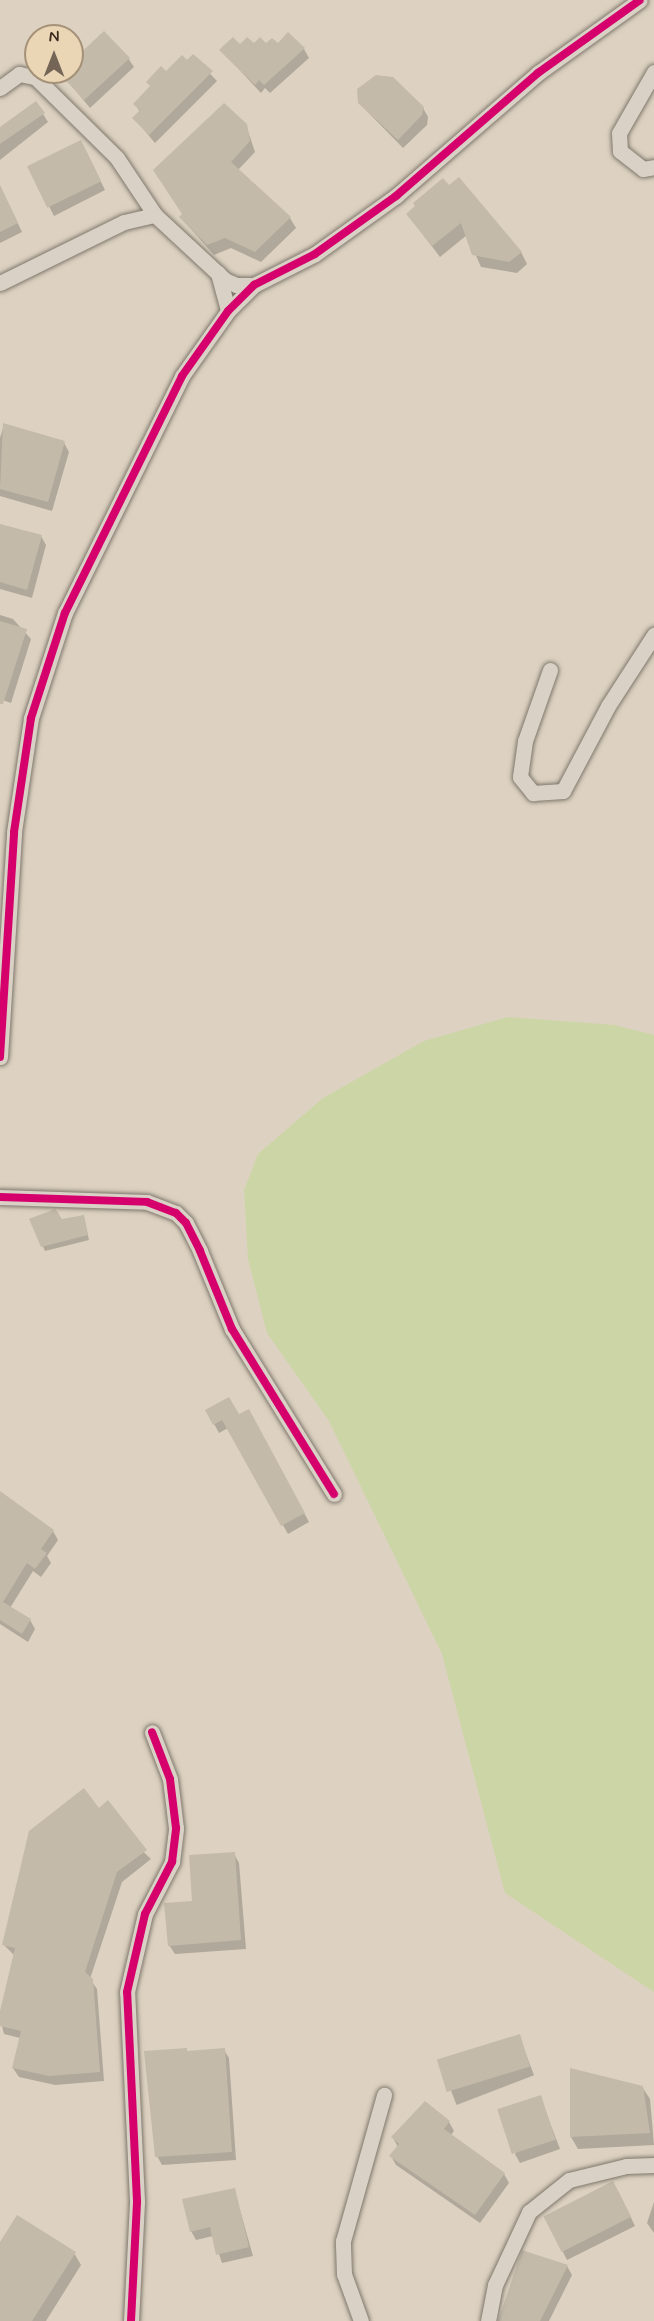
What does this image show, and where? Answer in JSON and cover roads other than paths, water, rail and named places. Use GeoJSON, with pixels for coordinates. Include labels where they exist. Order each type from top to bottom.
{"type":"FeatureCollection","features":[{"type":"Feature","properties":{"kind":"street"},"geometry":{"type":"LineString","coordinates":[[0,1057],[4,917],[22,763],[55,642],[95,549],[178,385],[228,311],[255,285],[315,254],[396,196],[538,73],[640,0]]}},
{"type":"Feature","properties":{"kind":"street"},"geometry":{"type":"LineString","coordinates":[[654,72],[619,133],[620,151],[644,169],[654,167]]}},
{"type":"Feature","properties":{"kind":"street"},"geometry":{"type":"LineString","coordinates":[[0,88],[19,74],[35,77],[117,158],[155,214],[231,284],[255,285]]}},
{"type":"Feature","properties":{"kind":"street"},"geometry":{"type":"LineString","coordinates":[[0,284],[124,222],[155,214]]}},
{"type":"Feature","properties":{"kind":"street"},"geometry":{"type":"LineString","coordinates":[[218,273],[228,311]]}},
{"type":"Feature","properties":{"kind":"street"},"geometry":{"type":"LineString","coordinates":[[550,670],[525,741],[520,777],[533,793],[563,791],[608,706],[654,635]]}},
{"type":"Feature","properties":{"kind":"street"},"geometry":{"type":"LineString","coordinates":[[0,1197],[147,1202],[176,1213],[186,1223],[200,1251],[232,1329],[334,1494]]}},
{"type":"Feature","properties":{"kind":"street"},"geometry":{"type":"LineString","coordinates":[[131,2321],[137,2200],[127,1992],[145,1914],[170,1869],[176,1828],[170,1779],[152,1732]]}},
{"type":"Feature","properties":{"kind":"street"},"geometry":{"type":"LineString","coordinates":[[361,2321],[344,2274],[343,2241],[384,2095]]}},
{"type":"Feature","properties":{"kind":"street"},"geometry":{"type":"LineString","coordinates":[[488,2321],[495,2285],[529,2212],[569,2180],[626,2166],[654,2165]]}}]}
